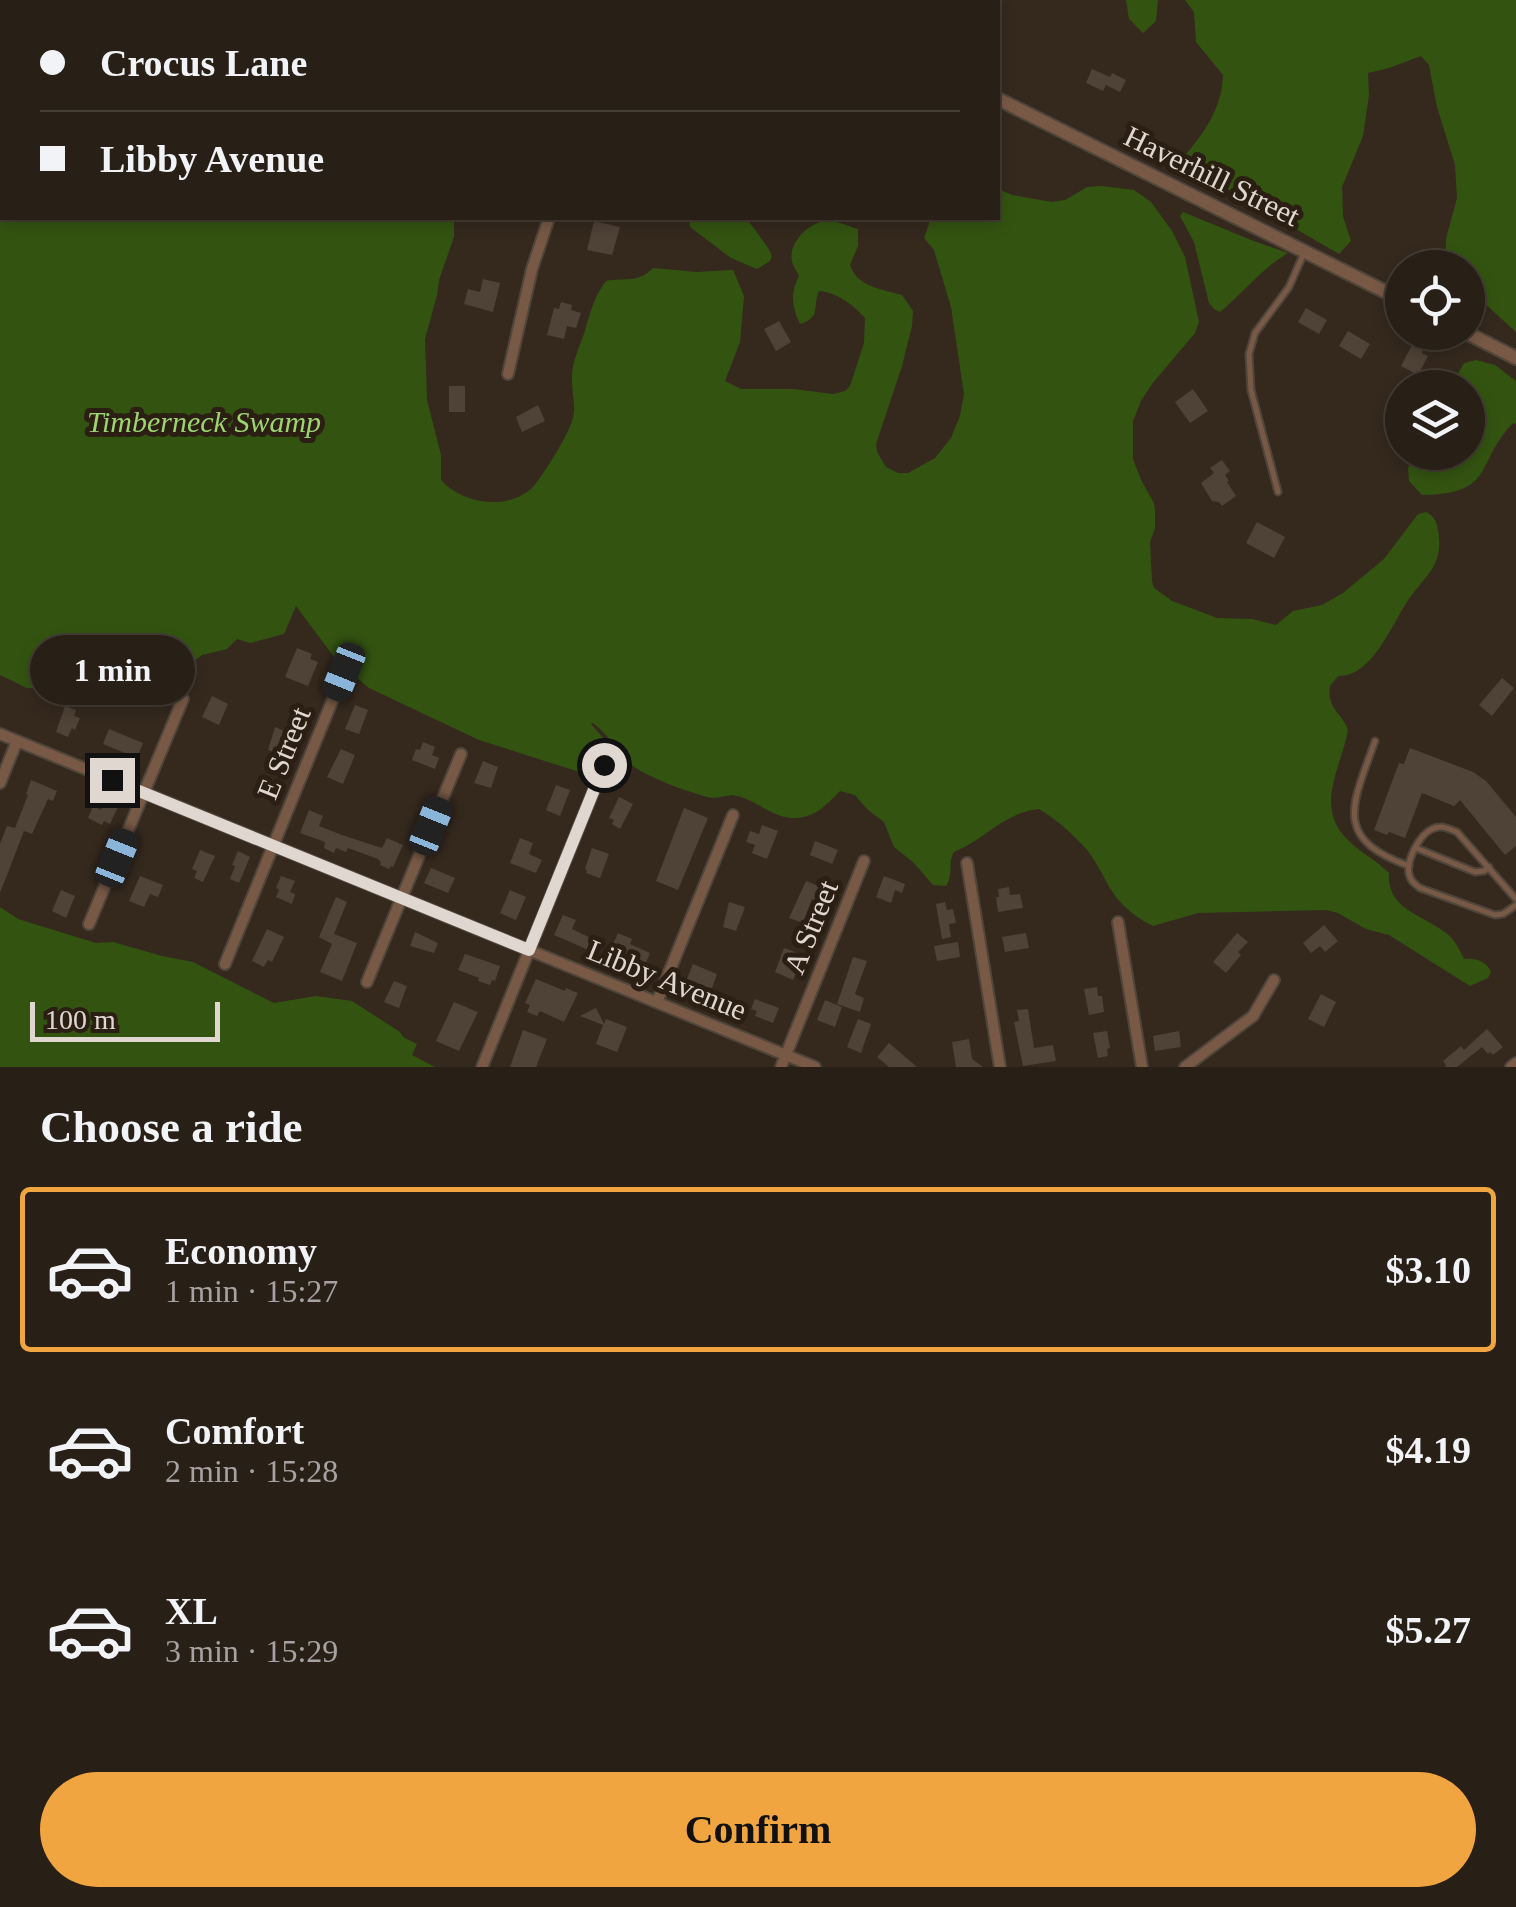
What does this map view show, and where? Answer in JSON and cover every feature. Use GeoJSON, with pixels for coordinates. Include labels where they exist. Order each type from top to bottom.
{"type":"FeatureCollection","features":[{"type":"Feature","properties":{"kind":"street","name":"Haverhill Street"},"geometry":{"type":"LineString","coordinates":[[1000,101],[1385,291]]}},
{"type":"Feature","properties":{"kind":"street"},"geometry":{"type":"LineString","coordinates":[[508,374],[532,269],[548,220]]}},
{"type":"Feature","properties":{"kind":"street"},"geometry":{"type":"LineString","coordinates":[[1485,342],[1516,358]]}},
{"type":"Feature","properties":{"kind":"street","name":"E Street"},"geometry":{"type":"LineString","coordinates":[[225,964],[344,672]]}},
{"type":"Feature","properties":{"kind":"street"},"geometry":{"type":"LineString","coordinates":[[89,924],[183,699]]}},
{"type":"Feature","properties":{"kind":"street","name":"Libby Avenue"},"geometry":{"type":"LineString","coordinates":[[0,734],[815,1067]]}},
{"type":"Feature","properties":{"kind":"street"},"geometry":{"type":"LineString","coordinates":[[0,782],[18,741]]}},
{"type":"Feature","properties":{"kind":"street"},"geometry":{"type":"LineString","coordinates":[[368,982],[460,754]]}},
{"type":"Feature","properties":{"kind":"street"},"geometry":{"type":"LineString","coordinates":[[482,1067],[604,765]]}},
{"type":"Feature","properties":{"kind":"street"},"geometry":{"type":"LineString","coordinates":[[657,1002],[733,815]]}},
{"type":"Feature","properties":{"kind":"street","name":"A Street"},"geometry":{"type":"LineString","coordinates":[[780,1067],[864,860]]}},
{"type":"Feature","properties":{"kind":"street"},"geometry":{"type":"LineString","coordinates":[[966,863],[1000,1067]]}},
{"type":"Feature","properties":{"kind":"street"},"geometry":{"type":"LineString","coordinates":[[1118,922],[1142,1067]]}},
{"type":"Feature","properties":{"kind":"street"},"geometry":{"type":"LineString","coordinates":[[1186,1067],[1256,1014],[1274,980]]}},
{"type":"Feature","properties":{"kind":"lane"},"geometry":{"type":"LineString","coordinates":[[1278,492],[1250,390],[1249,354],[1256,332],[1288,287],[1306,251]]}},
{"type":"Feature","properties":{"kind":"lane"},"geometry":{"type":"LineString","coordinates":[[1375,741],[1355,801],[1356,825],[1374,850],[1410,866]]}},
{"type":"Feature","properties":{"kind":"lane"},"geometry":{"type":"LineString","coordinates":[[1444,827],[1462,836],[1516,902],[1504,914],[1495,915],[1422,890],[1412,882],[1410,866],[1416,848],[1429,830],[1444,827]]}},
{"type":"Feature","properties":{"kind":"lane"},"geometry":{"type":"LineString","coordinates":[[1416,848],[1473,871],[1489,867]]}},
{"type":"Feature","properties":{"kind":"green space"},"geometry":{"type":"Polygon","coordinates":[[[1126,0],[1158,0],[1156,21],[1143,33],[1129,19],[1126,0]]]}},
{"type":"Feature","properties":{"kind":"green space"},"geometry":{"type":"Polygon","coordinates":[[[1185,0],[1516,0],[1516,332],[1485,304],[1485,250],[1446,250],[1457,198],[1455,165],[1429,65],[1421,56],[1368,73],[1363,136],[1342,187],[1343,216],[1351,241],[1339,254],[1219,184],[1183,158],[1210,120],[1223,75],[1196,42],[1194,12],[1185,0]]]}},
{"type":"Feature","properties":{"kind":"green space","name":"Timberneck Swamp"},"geometry":{"type":"Polygon","coordinates":[[[1087,187],[1134,190],[1151,202],[1185,257],[1199,322],[1195,333],[1152,384],[1133,421],[1133,459],[1155,510],[1150,542],[1154,588],[1172,601],[1217,618],[1252,619],[1276,625],[1293,611],[1322,605],[1343,593],[1384,559],[1418,514],[1426,512],[1433,517],[1439,552],[1432,568],[1371,658],[1350,674],[1338,676],[1330,686],[1333,705],[1348,730],[1331,803],[1339,830],[1389,873],[1393,895],[1400,903],[1446,933],[1464,959],[1476,960],[1491,972],[1488,978],[1470,986],[1389,935],[1326,910],[1198,913],[1153,926],[1124,906],[1087,850],[1039,809],[1016,815],[954,852],[946,886],[933,885],[894,847],[884,822],[855,795],[840,791],[815,813],[795,818],[779,816],[737,796],[707,797],[636,768],[593,723],[604,739],[589,775],[479,740],[369,688],[337,661],[296,606],[284,634],[250,643],[237,639],[227,649],[202,655],[182,670],[152,682],[102,680],[52,689],[27,688],[0,675],[0,220],[454,220],[454,237],[425,339],[427,400],[441,455],[441,480],[461,495],[498,502],[532,488],[570,427],[575,358],[593,305],[606,281],[636,278],[653,268],[733,270],[744,296],[740,342],[725,381],[741,389],[833,394],[845,391],[864,343],[865,318],[844,300],[819,291],[814,314],[800,324],[793,300],[799,276],[792,261],[793,247],[807,229],[826,221],[858,229],[858,246],[850,265],[853,272],[871,286],[902,295],[913,311],[902,366],[876,444],[886,467],[908,473],[935,458],[951,438],[964,394],[951,307],[934,250],[924,238],[928,220],[1000,220],[1000,190],[1052,202],[1065,200],[1087,187]]]}},
{"type":"Feature","properties":{"kind":"green space"},"geometry":{"type":"Polygon","coordinates":[[[1183,212],[1288,253],[1220,312],[1209,303],[1194,242],[1180,216],[1183,212]]]}},
{"type":"Feature","properties":{"kind":"green space"},"geometry":{"type":"Polygon","coordinates":[[[689,220],[747,220],[770,252],[770,261],[757,269],[731,258],[690,227],[689,220]]]}},
{"type":"Feature","properties":{"kind":"green space"},"geometry":{"type":"Polygon","coordinates":[[[1476,360],[1495,365],[1516,381],[1516,424],[1501,438],[1485,467],[1485,370],[1460,370],[1464,363],[1476,360]]]}},
{"type":"Feature","properties":{"kind":"green space"},"geometry":{"type":"Polygon","coordinates":[[[1408,470],[1483,470],[1473,483],[1446,493],[1422,495],[1409,481],[1408,470]]]}},
{"type":"Feature","properties":{"kind":"green space"},"geometry":{"type":"Polygon","coordinates":[[[0,907],[18,919],[96,943],[113,942],[193,962],[274,1003],[316,996],[352,1001],[417,1044],[412,1055],[435,1067],[0,1067],[0,907]]]}},
{"type":"Feature","properties":{"kind":"building"},"geometry":{"type":"Polygon","coordinates":[[[1092,69],[1126,80],[1120,92],[1106,85],[1103,91],[1086,83],[1092,69]]]}},
{"type":"Feature","properties":{"kind":"building"},"geometry":{"type":"Polygon","coordinates":[[[594,221],[620,227],[612,255],[587,250],[594,221]]]}},
{"type":"Feature","properties":{"kind":"building"},"geometry":{"type":"Polygon","coordinates":[[[483,279],[500,283],[493,312],[464,304],[468,289],[480,292],[483,279]]]}},
{"type":"Feature","properties":{"kind":"building"},"geometry":{"type":"Polygon","coordinates":[[[561,302],[581,313],[576,328],[567,326],[564,339],[547,335],[554,308],[559,309],[561,302]]]}},
{"type":"Feature","properties":{"kind":"building"},"geometry":{"type":"Polygon","coordinates":[[[1306,308],[1327,320],[1319,334],[1298,322],[1306,308]]]}},
{"type":"Feature","properties":{"kind":"building"},"geometry":{"type":"Polygon","coordinates":[[[779,321],[791,342],[776,351],[764,329],[779,321]]]}},
{"type":"Feature","properties":{"kind":"building"},"geometry":{"type":"Polygon","coordinates":[[[1348,331],[1370,344],[1361,359],[1339,346],[1348,331]]]}},
{"type":"Feature","properties":{"kind":"building"},"geometry":{"type":"Polygon","coordinates":[[[1409,350],[1423,350],[1428,356],[1421,370],[1401,366],[1409,350]]]}},
{"type":"Feature","properties":{"kind":"building"},"geometry":{"type":"Polygon","coordinates":[[[449,386],[465,386],[465,412],[449,412],[449,386]]]}},
{"type":"Feature","properties":{"kind":"building"},"geometry":{"type":"Polygon","coordinates":[[[1193,389],[1208,411],[1190,423],[1175,402],[1193,389]]]}},
{"type":"Feature","properties":{"kind":"building"},"geometry":{"type":"Polygon","coordinates":[[[538,405],[545,421],[522,432],[516,417],[538,405]]]}},
{"type":"Feature","properties":{"kind":"building"},"geometry":{"type":"Polygon","coordinates":[[[1222,460],[1230,471],[1225,475],[1236,496],[1222,506],[1212,501],[1201,483],[1214,473],[1210,468],[1222,460]]]}},
{"type":"Feature","properties":{"kind":"building"},"geometry":{"type":"Polygon","coordinates":[[[1257,522],[1285,537],[1274,558],[1246,543],[1257,522]]]}},
{"type":"Feature","properties":{"kind":"building"},"geometry":{"type":"Polygon","coordinates":[[[297,648],[312,654],[310,659],[318,662],[308,686],[285,677],[297,648]]]}},
{"type":"Feature","properties":{"kind":"building"},"geometry":{"type":"Polygon","coordinates":[[[1502,678],[1514,688],[1492,716],[1479,705],[1502,678]]]}},
{"type":"Feature","properties":{"kind":"building"},"geometry":{"type":"Polygon","coordinates":[[[212,696],[228,704],[219,725],[202,717],[212,696]]]}},
{"type":"Feature","properties":{"kind":"building"},"geometry":{"type":"Polygon","coordinates":[[[355,705],[368,710],[359,734],[345,729],[355,705]]]}},
{"type":"Feature","properties":{"kind":"building"},"geometry":{"type":"Polygon","coordinates":[[[65,706],[76,710],[74,716],[80,718],[68,737],[56,732],[65,706]]]}},
{"type":"Feature","properties":{"kind":"building"},"geometry":{"type":"Polygon","coordinates":[[[275,727],[289,733],[282,755],[268,750],[275,727]]]}},
{"type":"Feature","properties":{"kind":"building"},"geometry":{"type":"Polygon","coordinates":[[[109,729],[143,743],[137,758],[103,744],[109,729]]]}},
{"type":"Feature","properties":{"kind":"building"},"geometry":{"type":"Polygon","coordinates":[[[423,742],[435,747],[432,755],[439,758],[435,769],[412,760],[423,742]]]}},
{"type":"Feature","properties":{"kind":"building"},"geometry":{"type":"Polygon","coordinates":[[[1410,748],[1473,772],[1486,781],[1516,817],[1516,846],[1505,855],[1460,800],[1454,806],[1422,793],[1405,838],[1374,830],[1399,763],[1404,764],[1410,748]]]}},
{"type":"Feature","properties":{"kind":"building"},"geometry":{"type":"Polygon","coordinates":[[[341,749],[355,755],[343,784],[327,777],[341,749]]]}},
{"type":"Feature","properties":{"kind":"building"},"geometry":{"type":"Polygon","coordinates":[[[483,761],[498,767],[491,788],[474,783],[483,761]]]}},
{"type":"Feature","properties":{"kind":"building"},"geometry":{"type":"Polygon","coordinates":[[[31,780],[57,791],[53,801],[48,799],[32,834],[24,831],[0,893],[0,844],[7,826],[15,828],[31,780]]]}},
{"type":"Feature","properties":{"kind":"building"},"geometry":{"type":"Polygon","coordinates":[[[556,785],[570,790],[560,816],[546,810],[556,785]]]}},
{"type":"Feature","properties":{"kind":"building"},"geometry":{"type":"Polygon","coordinates":[[[619,797],[633,804],[620,829],[609,818],[619,797]]]}},
{"type":"Feature","properties":{"kind":"building"},"geometry":{"type":"Polygon","coordinates":[[[105,801],[118,807],[110,824],[104,821],[102,825],[88,818],[93,806],[101,810],[105,801]]]}},
{"type":"Feature","properties":{"kind":"building"},"geometry":{"type":"Polygon","coordinates":[[[684,808],[708,818],[678,890],[656,881],[684,808]]]}},
{"type":"Feature","properties":{"kind":"building"},"geometry":{"type":"Polygon","coordinates":[[[309,810],[323,816],[319,826],[342,835],[382,848],[387,838],[403,845],[393,867],[389,869],[380,865],[378,859],[348,848],[346,852],[336,848],[334,853],[324,848],[325,842],[300,833],[309,810]]]}},
{"type":"Feature","properties":{"kind":"building"},"geometry":{"type":"Polygon","coordinates":[[[762,825],[778,831],[767,859],[752,853],[755,845],[746,842],[750,831],[759,834],[762,825]]]}},
{"type":"Feature","properties":{"kind":"building"},"geometry":{"type":"Polygon","coordinates":[[[520,838],[533,843],[529,854],[542,860],[536,873],[510,863],[520,838]]]}},
{"type":"Feature","properties":{"kind":"building"},"geometry":{"type":"Polygon","coordinates":[[[815,841],[838,850],[832,864],[810,855],[815,841]]]}},
{"type":"Feature","properties":{"kind":"building"},"geometry":{"type":"Polygon","coordinates":[[[592,848],[609,854],[600,878],[586,873],[592,848]]]}},
{"type":"Feature","properties":{"kind":"building"},"geometry":{"type":"Polygon","coordinates":[[[200,850],[215,856],[203,882],[194,878],[197,871],[192,869],[200,850]]]}},
{"type":"Feature","properties":{"kind":"building"},"geometry":{"type":"Polygon","coordinates":[[[238,851],[250,857],[239,883],[230,879],[238,851]]]}},
{"type":"Feature","properties":{"kind":"building"},"geometry":{"type":"Polygon","coordinates":[[[431,868],[455,878],[448,893],[424,883],[431,868]]]}},
{"type":"Feature","properties":{"kind":"building"},"geometry":{"type":"Polygon","coordinates":[[[140,876],[163,885],[158,897],[150,894],[144,907],[129,901],[140,876]]]}},
{"type":"Feature","properties":{"kind":"building"},"geometry":{"type":"Polygon","coordinates":[[[281,876],[295,881],[290,892],[295,894],[292,904],[276,897],[281,876]]]}},
{"type":"Feature","properties":{"kind":"building"},"geometry":{"type":"Polygon","coordinates":[[[884,876],[905,884],[902,893],[895,890],[891,903],[876,897],[884,876]]]}},
{"type":"Feature","properties":{"kind":"building"},"geometry":{"type":"Polygon","coordinates":[[[806,881],[823,888],[817,902],[812,899],[803,923],[789,918],[806,881]]]}},
{"type":"Feature","properties":{"kind":"building"},"geometry":{"type":"Polygon","coordinates":[[[1009,887],[1010,895],[1020,894],[1023,908],[998,912],[998,889],[1009,887]]]}},
{"type":"Feature","properties":{"kind":"building"},"geometry":{"type":"Polygon","coordinates":[[[61,890],[75,896],[66,918],[52,911],[61,890]]]}},
{"type":"Feature","properties":{"kind":"building"},"geometry":{"type":"Polygon","coordinates":[[[510,890],[526,897],[516,920],[500,913],[510,890]]]}},
{"type":"Feature","properties":{"kind":"building"},"geometry":{"type":"Polygon","coordinates":[[[336,897],[347,902],[334,934],[357,943],[342,981],[320,972],[332,944],[319,937],[336,897]]]}},
{"type":"Feature","properties":{"kind":"building"},"geometry":{"type":"Polygon","coordinates":[[[729,902],[745,907],[736,931],[723,927],[729,902]]]}},
{"type":"Feature","properties":{"kind":"building"},"geometry":{"type":"Polygon","coordinates":[[[945,902],[947,910],[953,909],[956,923],[949,924],[951,937],[942,939],[936,904],[945,902]]]}},
{"type":"Feature","properties":{"kind":"building"},"geometry":{"type":"Polygon","coordinates":[[[563,915],[576,920],[572,929],[595,940],[591,951],[554,935],[563,915]]]}},
{"type":"Feature","properties":{"kind":"building"},"geometry":{"type":"Polygon","coordinates":[[[1324,925],[1338,941],[1325,952],[1320,946],[1311,953],[1303,943],[1324,925]]]}},
{"type":"Feature","properties":{"kind":"building"},"geometry":{"type":"Polygon","coordinates":[[[267,929],[284,937],[272,962],[268,960],[264,967],[252,961],[267,929]]]}},
{"type":"Feature","properties":{"kind":"building"},"geometry":{"type":"Polygon","coordinates":[[[415,932],[438,943],[434,953],[410,946],[415,932]]]}},
{"type":"Feature","properties":{"kind":"building"},"geometry":{"type":"Polygon","coordinates":[[[618,933],[650,953],[644,968],[610,951],[618,933]]]}},
{"type":"Feature","properties":{"kind":"building"},"geometry":{"type":"Polygon","coordinates":[[[1026,933],[1029,948],[1005,952],[1002,937],[1026,933]]]}},
{"type":"Feature","properties":{"kind":"building"},"geometry":{"type":"Polygon","coordinates":[[[1237,933],[1248,942],[1226,973],[1213,962],[1237,933]]]}},
{"type":"Feature","properties":{"kind":"building"},"geometry":{"type":"Polygon","coordinates":[[[958,942],[960,957],[937,961],[934,946],[958,942]]]}},
{"type":"Feature","properties":{"kind":"building"},"geometry":{"type":"Polygon","coordinates":[[[784,948],[803,955],[793,980],[775,972],[784,948]]]}},
{"type":"Feature","properties":{"kind":"building"},"geometry":{"type":"Polygon","coordinates":[[[465,954],[500,966],[495,981],[490,985],[458,970],[465,954]]]}},
{"type":"Feature","properties":{"kind":"building"},"geometry":{"type":"Polygon","coordinates":[[[853,957],[867,961],[855,994],[864,998],[860,1012],[837,1004],[853,957]]]}},
{"type":"Feature","properties":{"kind":"building"},"geometry":{"type":"Polygon","coordinates":[[[693,964],[717,974],[711,991],[686,981],[693,964]]]}},
{"type":"Feature","properties":{"kind":"building"},"geometry":{"type":"Polygon","coordinates":[[[536,979],[578,993],[564,1022],[540,1011],[537,1016],[527,1012],[530,1005],[525,1003],[536,979]]]}},
{"type":"Feature","properties":{"kind":"building"},"geometry":{"type":"Polygon","coordinates":[[[394,981],[407,986],[399,1008],[384,1002],[394,981]]]}},
{"type":"Feature","properties":{"kind":"building"},"geometry":{"type":"Polygon","coordinates":[[[1097,987],[1104,1012],[1089,1015],[1084,989],[1097,987]]]}},
{"type":"Feature","properties":{"kind":"building"},"geometry":{"type":"Polygon","coordinates":[[[1321,994],[1336,1002],[1324,1027],[1308,1019],[1321,994]]]}},
{"type":"Feature","properties":{"kind":"building"},"geometry":{"type":"Polygon","coordinates":[[[755,999],[779,1008],[773,1023],[755,1016],[757,1011],[751,1009],[755,999]]]}},
{"type":"Feature","properties":{"kind":"building"},"geometry":{"type":"Polygon","coordinates":[[[825,1000],[842,1007],[835,1027],[817,1020],[825,1000]]]}},
{"type":"Feature","properties":{"kind":"building"},"geometry":{"type":"Polygon","coordinates":[[[454,1002],[478,1012],[459,1051],[436,1041],[454,1002]]]}},
{"type":"Feature","properties":{"kind":"building"},"geometry":{"type":"Polygon","coordinates":[[[596,1008],[604,1024],[606,1019],[627,1027],[617,1052],[596,1044],[603,1025],[580,1016],[596,1008]]]}},
{"type":"Feature","properties":{"kind":"building"},"geometry":{"type":"Polygon","coordinates":[[[1028,1009],[1034,1048],[1053,1045],[1056,1061],[1023,1066],[1014,1022],[1019,1021],[1017,1010],[1028,1009]]]}},
{"type":"Feature","properties":{"kind":"building"},"geometry":{"type":"Polygon","coordinates":[[[858,1019],[871,1024],[861,1053],[847,1047],[858,1019]]]}},
{"type":"Feature","properties":{"kind":"building"},"geometry":{"type":"Polygon","coordinates":[[[1487,1029],[1503,1047],[1493,1055],[1482,1047],[1457,1067],[1445,1067],[1443,1061],[1461,1046],[1464,1050],[1487,1029]]]}},
{"type":"Feature","properties":{"kind":"building"},"geometry":{"type":"Polygon","coordinates":[[[523,1030],[547,1039],[536,1067],[510,1067],[523,1030]]]}},
{"type":"Feature","properties":{"kind":"building"},"geometry":{"type":"Polygon","coordinates":[[[1107,1031],[1108,1056],[1098,1058],[1093,1033],[1107,1031]]]}},
{"type":"Feature","properties":{"kind":"building"},"geometry":{"type":"Polygon","coordinates":[[[1179,1031],[1181,1047],[1155,1051],[1153,1036],[1179,1031]]]}},
{"type":"Feature","properties":{"kind":"building"},"geometry":{"type":"Polygon","coordinates":[[[969,1039],[972,1059],[983,1067],[956,1067],[952,1042],[969,1039]]]}},
{"type":"Feature","properties":{"kind":"building"},"geometry":{"type":"Polygon","coordinates":[[[889,1043],[917,1067],[889,1067],[877,1057],[889,1043]]]}},
{"type":"Feature","properties":{"kind":"route"},"geometry":{"type":"LineString","coordinates":[[112,780],[529,950],[604,765]]}}]}
